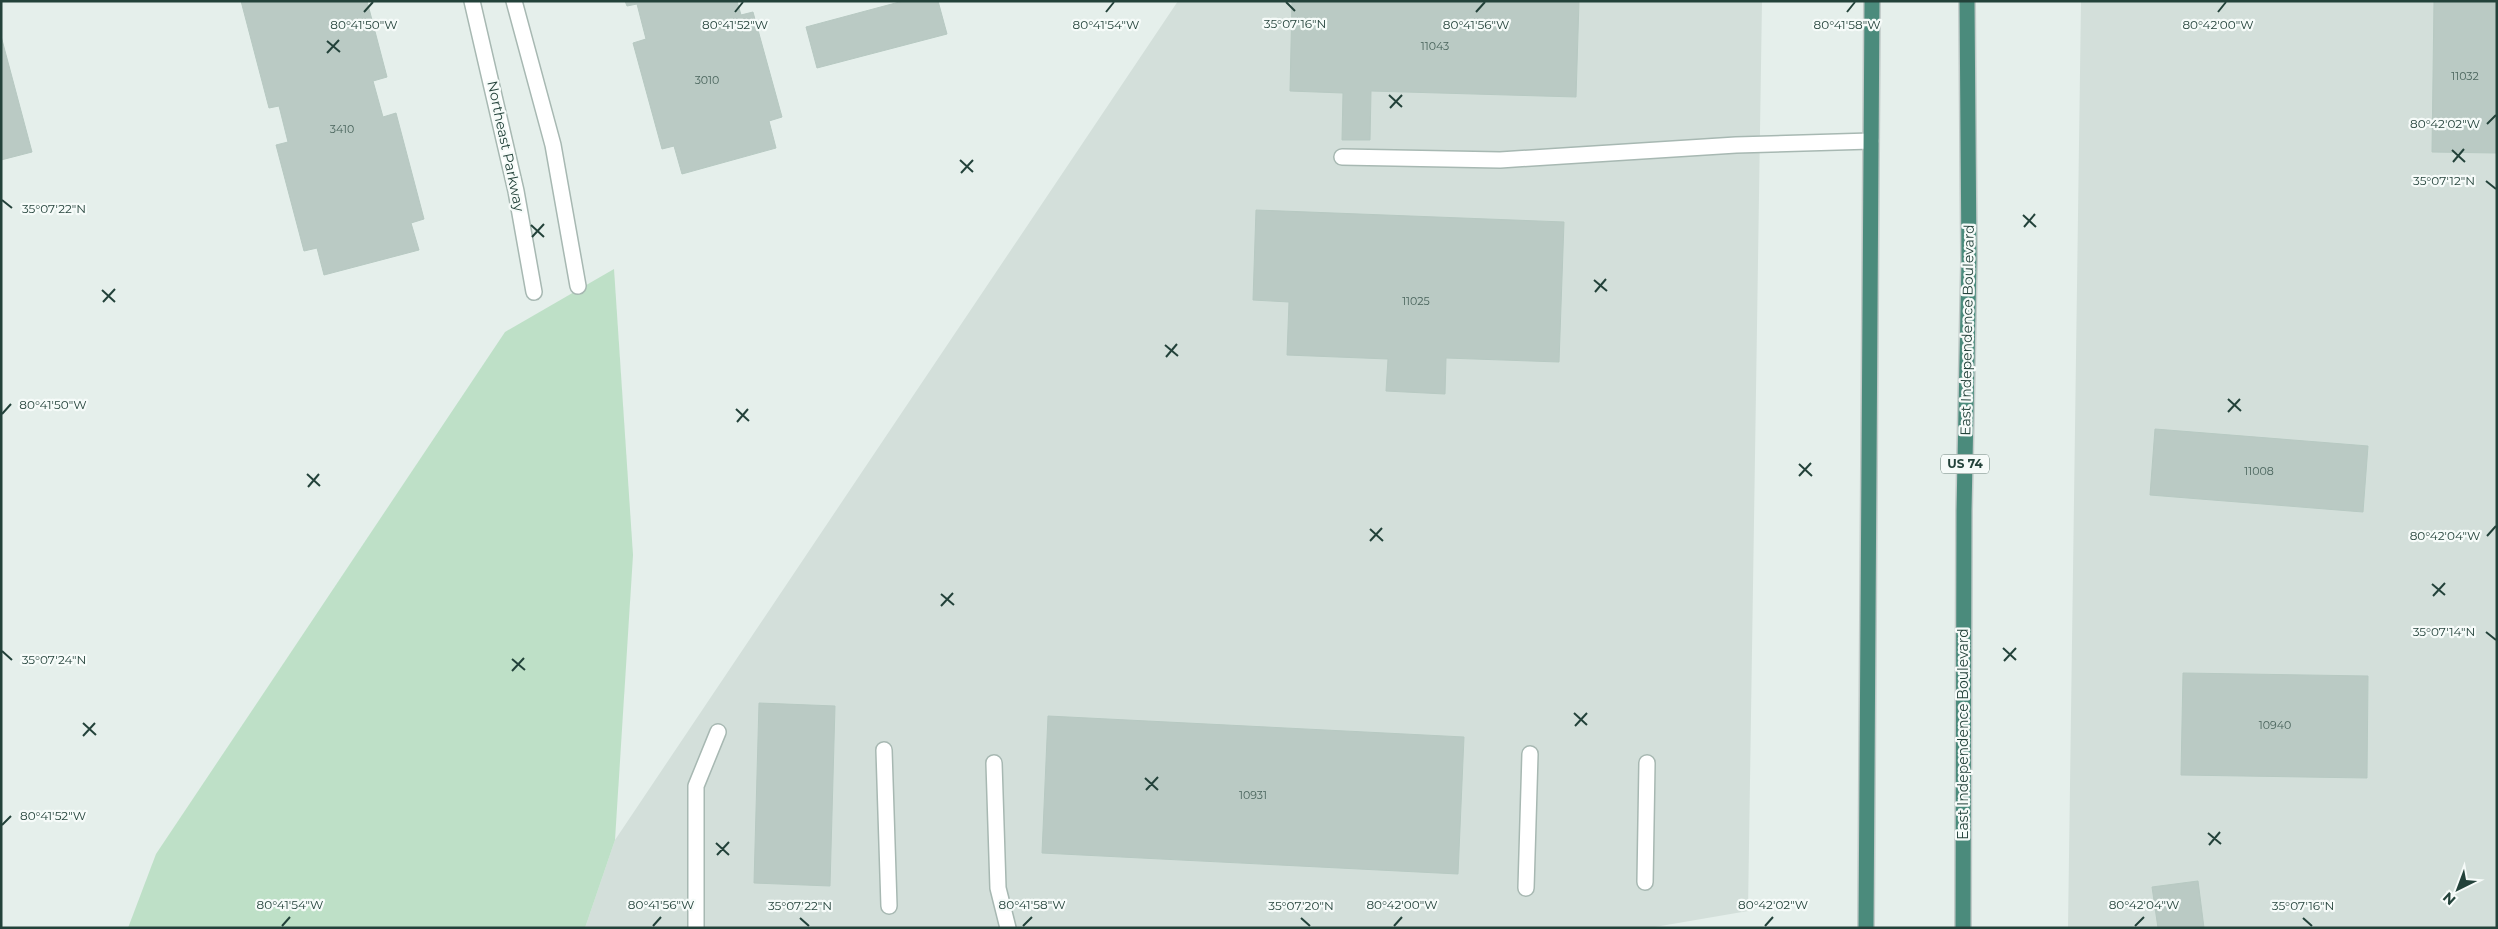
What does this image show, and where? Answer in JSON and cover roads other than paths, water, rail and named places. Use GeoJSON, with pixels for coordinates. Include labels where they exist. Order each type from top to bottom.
{"type":"FeatureCollection","features":[{"type":"Feature","properties":{"kind":"highway"},"geometry":{"type":"LineString","coordinates":[[1866,928],[1872,1]]}},
{"type":"Feature","properties":{"kind":"highway","name":"East Independence Boulevard"},"geometry":{"type":"LineString","coordinates":[[1963,928],[1964,511],[1969,260],[1967,1]]}},
{"type":"Feature","properties":{"kind":"street","name":"Northeast Parkway"},"geometry":{"type":"LineString","coordinates":[[472,1],[516,191],[534,292]]}},
{"type":"Feature","properties":{"kind":"street"},"geometry":{"type":"LineString","coordinates":[[514,1],[552,145],[578,286]]}},
{"type":"Feature","properties":{"kind":"street"},"geometry":{"type":"LineString","coordinates":[[1342,157],[1500,160],[1736,145],[1871,142]]}},
{"type":"Feature","properties":{"kind":"street"},"geometry":{"type":"LineString","coordinates":[[696,928],[696,786],[718,732]]}},
{"type":"Feature","properties":{"kind":"street"},"geometry":{"type":"LineString","coordinates":[[884,750],[889,906]]}},
{"type":"Feature","properties":{"kind":"street"},"geometry":{"type":"LineString","coordinates":[[1526,888],[1530,754]]}},
{"type":"Feature","properties":{"kind":"street"},"geometry":{"type":"LineString","coordinates":[[994,763],[998,888],[1008,928]]}},
{"type":"Feature","properties":{"kind":"street"},"geometry":{"type":"LineString","coordinates":[[1645,882],[1647,763]]}}]}
